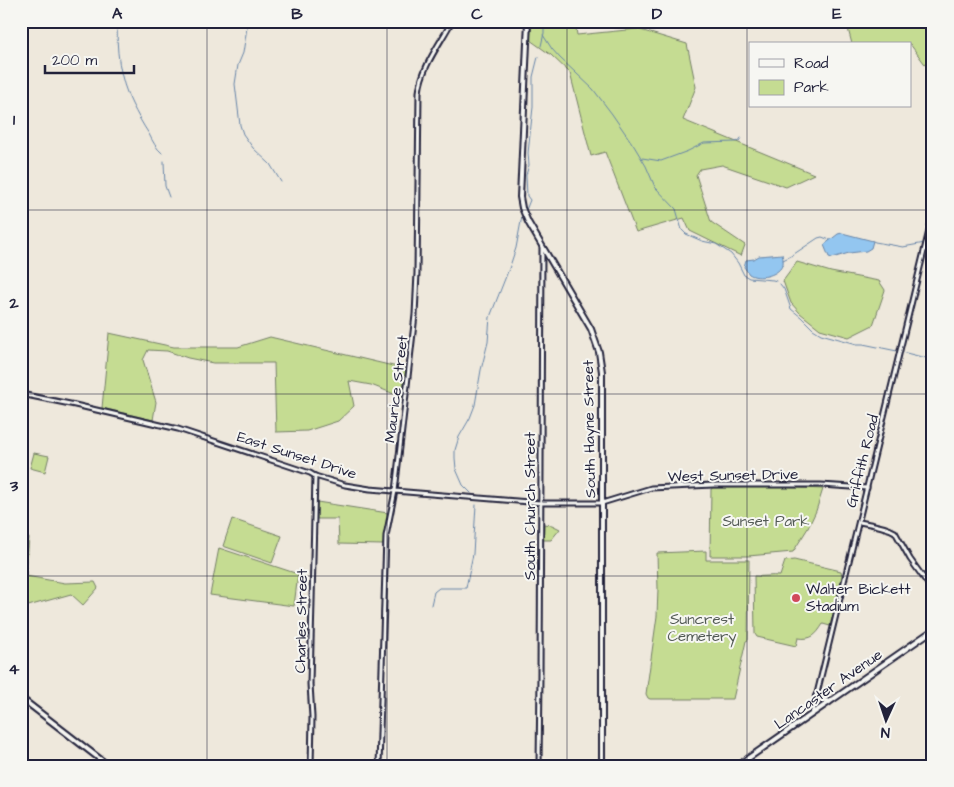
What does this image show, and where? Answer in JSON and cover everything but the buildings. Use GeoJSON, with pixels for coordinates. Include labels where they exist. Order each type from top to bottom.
{"type":"FeatureCollection","features":[{"type":"Feature","properties":{"kind":"main road","name":"South Hayne Street"},"geometry":{"type":"LineString","coordinates":[[528,21],[520,197],[522,208],[591,329],[599,352],[602,378],[602,766]]}},
{"type":"Feature","properties":{"kind":"main road","name":"Lancaster Avenue"},"geometry":{"type":"LineString","coordinates":[[736,766],[933,630]]}},
{"type":"Feature","properties":{"kind":"main road"},"geometry":{"type":"LineString","coordinates":[[816,696],[830,702]]}},
{"type":"Feature","properties":{"kind":"main road"},"geometry":{"type":"LineString","coordinates":[[21,698],[109,766]]}},
{"type":"Feature","properties":{"kind":"street","name":"Maurice Street"},"geometry":{"type":"LineString","coordinates":[[379,766],[386,536],[396,492],[416,315],[420,86],[425,69],[452,21]]}},
{"type":"Feature","properties":{"kind":"street","name":"Griffith Road"},"geometry":{"type":"LineString","coordinates":[[812,714],[933,214]]}},
{"type":"Feature","properties":{"kind":"street","name":"South Church Street"},"geometry":{"type":"LineString","coordinates":[[539,766],[542,246]]}},
{"type":"Feature","properties":{"kind":"street","name":"East Sunset Drive"},"geometry":{"type":"LineString","coordinates":[[21,394],[178,429],[345,485],[396,492],[541,503],[602,504]]}},
{"type":"Feature","properties":{"kind":"street","name":"Charles Street"},"geometry":{"type":"LineString","coordinates":[[310,766],[315,476]]}},
{"type":"Feature","properties":{"kind":"street","name":"West Sunset Drive"},"geometry":{"type":"LineString","coordinates":[[602,504],[650,488],[713,485],[821,485],[867,488]]}},
{"type":"Feature","properties":{"kind":"street"},"geometry":{"type":"LineString","coordinates":[[859,522],[895,532],[910,559],[933,591]]}},
{"type":"Feature","properties":{"kind":"green space"},"geometry":{"type":"Polygon","coordinates":[[[532,21],[575,21],[577,35],[637,29],[687,44],[696,87],[683,120],[814,174],[786,187],[722,165],[700,169],[696,175],[711,222],[745,245],[741,256],[690,231],[684,218],[636,232],[605,152],[591,156],[570,73],[551,55],[530,40],[532,21]]]}},
{"type":"Feature","properties":{"kind":"green space"},"geometry":{"type":"Polygon","coordinates":[[[846,21],[919,21],[918,26],[933,24],[933,68],[927,67],[912,47],[912,42],[851,42],[846,21]]]}},
{"type":"Feature","properties":{"kind":"green space"},"geometry":{"type":"Polygon","coordinates":[[[797,262],[831,272],[879,281],[885,290],[873,325],[849,337],[820,329],[800,313],[791,303],[783,281],[797,262]]]}},
{"type":"Feature","properties":{"kind":"green space"},"geometry":{"type":"Polygon","coordinates":[[[109,333],[174,347],[238,347],[270,337],[406,369],[402,397],[371,385],[349,381],[354,406],[338,421],[307,431],[276,432],[274,363],[213,363],[167,351],[148,350],[143,360],[156,402],[153,420],[102,408],[109,333]]]}},
{"type":"Feature","properties":{"kind":"green space"},"geometry":{"type":"Polygon","coordinates":[[[34,453],[49,456],[45,472],[30,468],[34,453]]]}},
{"type":"Feature","properties":{"kind":"green space","name":"Sunset Park"},"geometry":{"type":"Polygon","coordinates":[[[778,487],[823,489],[808,528],[793,552],[748,556],[710,556],[711,489],[778,487]]]}},
{"type":"Feature","properties":{"kind":"green space"},"geometry":{"type":"Polygon","coordinates":[[[317,502],[388,513],[383,545],[339,544],[338,519],[317,519],[317,502]]]}},
{"type":"Feature","properties":{"kind":"green space"},"geometry":{"type":"Polygon","coordinates":[[[232,519],[282,536],[272,563],[223,546],[232,519]]]}},
{"type":"Feature","properties":{"kind":"green space"},"geometry":{"type":"Polygon","coordinates":[[[544,524],[560,529],[551,540],[543,540],[544,524]]]}},
{"type":"Feature","properties":{"kind":"green space"},"geometry":{"type":"Polygon","coordinates":[[[21,536],[29,538],[26,576],[65,583],[95,582],[98,588],[83,605],[71,594],[21,608],[21,536]]]}},
{"type":"Feature","properties":{"kind":"green space"},"geometry":{"type":"Polygon","coordinates":[[[219,548],[298,574],[294,606],[210,595],[219,548]]]}},
{"type":"Feature","properties":{"kind":"green space","name":"Suncrest Cemetery"},"geometry":{"type":"Polygon","coordinates":[[[706,551],[706,560],[749,560],[748,640],[746,641],[733,699],[650,699],[646,694],[657,616],[657,553],[706,551]]]}},
{"type":"Feature","properties":{"kind":"green space","name":"Walter Bickett Stadium"},"geometry":{"type":"Polygon","coordinates":[[[794,560],[841,571],[842,576],[830,626],[823,624],[813,636],[798,638],[796,646],[757,637],[755,634],[754,576],[780,576],[785,561],[794,560]]]}},
{"type":"Feature","properties":{"kind":"water"},"geometry":{"type":"Polygon","coordinates":[[[842,233],[873,241],[871,248],[866,251],[829,257],[824,245],[842,233]]]}},
{"type":"Feature","properties":{"kind":"water"},"geometry":{"type":"Polygon","coordinates":[[[782,254],[783,265],[772,275],[753,276],[744,267],[746,260],[759,256],[782,254]]]}},
{"type":"Feature","properties":{"kind":"waterway"},"geometry":{"type":"LineString","coordinates":[[118,21],[118,53],[124,85],[140,119],[155,145],[162,153]]}},
{"type":"Feature","properties":{"kind":"waterway"},"geometry":{"type":"LineString","coordinates":[[248,21],[243,53],[238,65],[235,84],[240,125],[243,134],[253,148],[270,164],[281,182]]}},
{"type":"Feature","properties":{"kind":"waterway"},"geometry":{"type":"LineString","coordinates":[[541,46],[544,21]]}},
{"type":"Feature","properties":{"kind":"waterway"},"geometry":{"type":"LineString","coordinates":[[543,35],[552,49],[593,89],[612,114],[646,166],[655,187],[676,209],[682,230],[686,234],[702,241],[716,244],[731,254],[744,275],[749,278],[776,281]]}},
{"type":"Feature","properties":{"kind":"waterway"},"geometry":{"type":"LineString","coordinates":[[526,210],[530,200],[527,196],[526,175],[529,165],[528,153],[533,107],[533,77],[538,57]]}},
{"type":"Feature","properties":{"kind":"waterway"},"geometry":{"type":"LineString","coordinates":[[21,134],[24,151],[24,182],[29,190]]}},
{"type":"Feature","properties":{"kind":"waterway"},"geometry":{"type":"LineString","coordinates":[[642,158],[661,161],[704,143],[735,142],[741,138]]}},
{"type":"Feature","properties":{"kind":"waterway"},"geometry":{"type":"LineString","coordinates":[[164,161],[165,186],[169,197]]}},
{"type":"Feature","properties":{"kind":"waterway"},"geometry":{"type":"LineString","coordinates":[[471,493],[463,485],[456,469],[455,450],[459,437],[475,405],[488,342],[490,317],[516,248],[522,216]]}},
{"type":"Feature","properties":{"kind":"waterway"},"geometry":{"type":"LineString","coordinates":[[928,241],[933,236]]}},
{"type":"Feature","properties":{"kind":"waterway"},"geometry":{"type":"LineString","coordinates":[[783,260],[818,238],[822,237],[829,241]]}},
{"type":"Feature","properties":{"kind":"waterway"},"geometry":{"type":"LineString","coordinates":[[873,241],[903,247],[925,243]]}},
{"type":"Feature","properties":{"kind":"waterway"},"geometry":{"type":"LineString","coordinates":[[780,284],[784,289],[791,309],[821,334],[857,344],[897,351]]}},
{"type":"Feature","properties":{"kind":"waterway"},"geometry":{"type":"LineString","coordinates":[[902,352],[930,359],[933,358]]}},
{"type":"Feature","properties":{"kind":"waterway"},"geometry":{"type":"LineString","coordinates":[[431,605],[434,592],[439,588],[466,588],[473,554],[476,505]]}},
{"type":"Feature","properties":{"kind":"place","name":"Walter Bickett Stadium"},"geometry":{"type":"Point","coordinates":[796,598]}}]}
